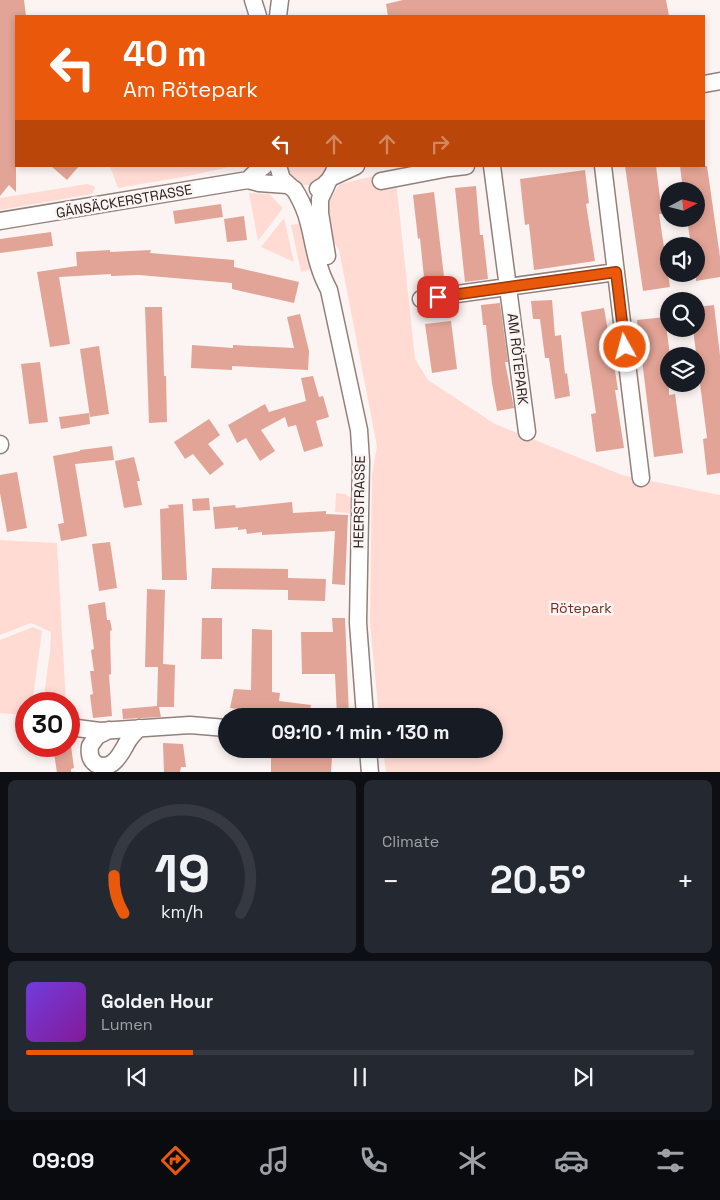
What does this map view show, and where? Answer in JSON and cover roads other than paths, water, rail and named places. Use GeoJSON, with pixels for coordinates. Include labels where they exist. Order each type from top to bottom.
{"type":"FeatureCollection","features":[{"type":"Feature","properties":{"kind":"street"},"geometry":{"type":"LineString","coordinates":[[253,0],[258,15]]}},
{"type":"Feature","properties":{"kind":"street"},"geometry":{"type":"LineString","coordinates":[[278,15],[280,0]]}},
{"type":"Feature","properties":{"kind":"street"},"geometry":{"type":"LineString","coordinates":[[705,84],[720,81]]}},
{"type":"Feature","properties":{"kind":"street"},"geometry":{"type":"LineString","coordinates":[[248,180],[263,167]]}},
{"type":"Feature","properties":{"kind":"street","name":"HEERSTRASSE"},"geometry":{"type":"LineString","coordinates":[[278,167],[282,179],[291,187],[303,203],[308,215],[320,271],[329,290],[359,430],[361,461],[358,623],[364,708]]}},
{"type":"Feature","properties":{"kind":"street"},"geometry":{"type":"LineString","coordinates":[[332,176],[354,167]]}},
{"type":"Feature","properties":{"kind":"street"},"geometry":{"type":"LineString","coordinates":[[381,181],[449,167]]}},
{"type":"Feature","properties":{"kind":"street","name":"AM RÖTEPARK"},"geometry":{"type":"LineString","coordinates":[[492,167],[527,432]]}},
{"type":"Feature","properties":{"kind":"street"},"geometry":{"type":"LineString","coordinates":[[603,167],[641,478]]}},
{"type":"Feature","properties":{"kind":"street","name":"GÄNSÄCKERSTRASSE"},"geometry":{"type":"LineString","coordinates":[[0,221],[248,180],[259,184],[291,187],[310,192],[319,189],[332,176]]}},
{"type":"Feature","properties":{"kind":"street","name":"HEERSTRASSE"},"geometry":{"type":"LineString","coordinates":[[329,290],[330,269],[320,213],[320,199],[332,176]]}},
{"type":"Feature","properties":{"kind":"street"},"geometry":{"type":"LineString","coordinates":[[421,299],[616,272]]}},
{"type":"Feature","properties":{"kind":"street"},"geometry":{"type":"LineString","coordinates":[[80,728],[100,731],[190,725],[218,727]]}},
{"type":"Feature","properties":{"kind":"street"},"geometry":{"type":"LineString","coordinates":[[109,730],[97,736],[90,746],[91,759],[97,765],[111,765],[117,760],[128,740],[138,728]]}},
{"type":"Feature","properties":{"kind":"street"},"geometry":{"type":"LineString","coordinates":[[369,758],[370,772]]}},
{"type":"Feature","properties":{"kind":"park label","name":"Rötepark"},"geometry":{"type":"Point","coordinates":[581,608]}}]}
